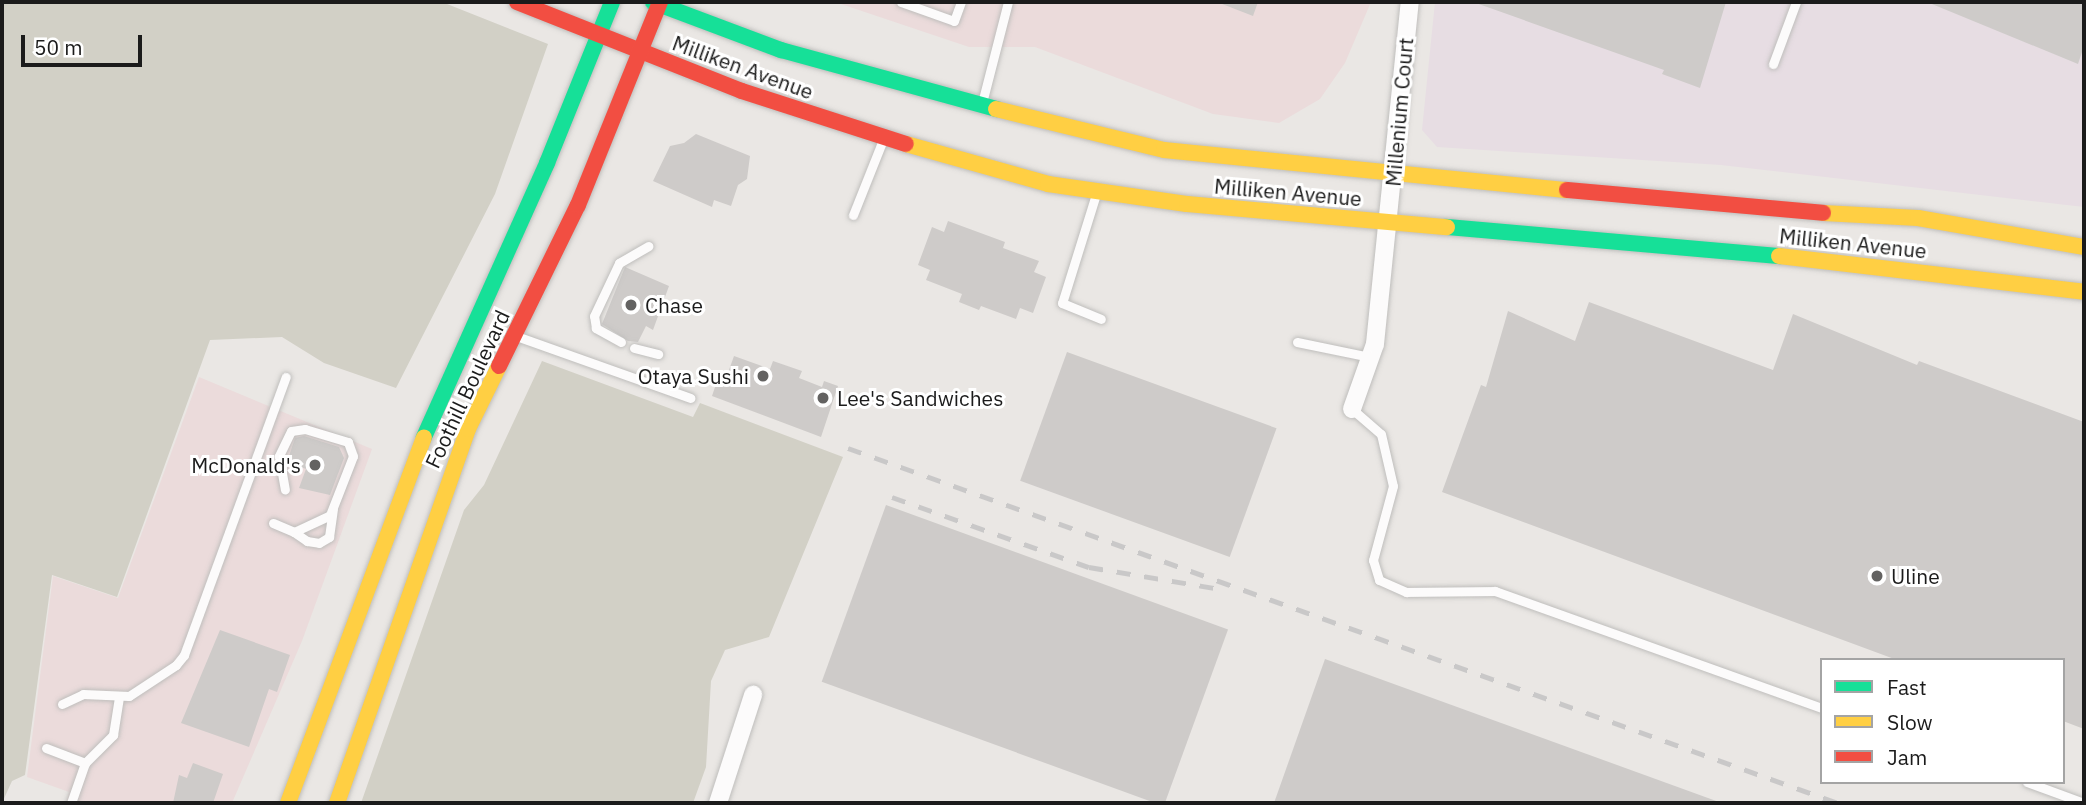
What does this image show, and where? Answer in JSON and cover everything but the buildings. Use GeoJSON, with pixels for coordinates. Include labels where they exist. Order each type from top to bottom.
{"type":"FeatureCollection","features":[{"type":"Feature","properties":{"kind":"main road","name":"Milliken Avenue"},"geometry":{"type":"LineString","coordinates":[[517,2],[642,53],[883,138],[1048,184],[1389,222],[1847,262],[2084,292]]}},
{"type":"Feature","properties":{"kind":"main road","name":"Foothill Boulevard"},"geometry":{"type":"LineString","coordinates":[[288,803],[441,392],[547,163],[612,2]]}},
{"type":"Feature","properties":{"kind":"main road","name":"Milliken Avenue"},"geometry":{"type":"LineString","coordinates":[[657,3],[781,50],[981,108],[1164,150],[1767,209],[1918,218],[2084,247]]}},
{"type":"Feature","properties":{"kind":"main road","name":"Foothill Boulevard"},"geometry":{"type":"LineString","coordinates":[[337,803],[447,482],[468,429],[578,205],[642,53],[657,3]]}},
{"type":"Feature","properties":{"kind":"street","name":"Millenium Court"},"geometry":{"type":"LineString","coordinates":[[1352,408],[1370,356],[1389,222],[1410,2]]}},
{"type":"Feature","properties":{"kind":"street"},"geometry":{"type":"LineString","coordinates":[[718,803],[753,695]]}},
{"type":"Feature","properties":{"kind":"lane"},"geometry":{"type":"LineString","coordinates":[[901,2],[954,21],[961,2]]}},
{"type":"Feature","properties":{"kind":"lane"},"geometry":{"type":"LineString","coordinates":[[981,108],[1008,2]]}},
{"type":"Feature","properties":{"kind":"lane"},"geometry":{"type":"LineString","coordinates":[[1773,64],[1796,2]]}},
{"type":"Feature","properties":{"kind":"lane"},"geometry":{"type":"LineString","coordinates":[[853,215],[883,138]]}},
{"type":"Feature","properties":{"kind":"lane"},"geometry":{"type":"LineString","coordinates":[[1097,191],[1062,303],[1101,318]]}},
{"type":"Feature","properties":{"kind":"lane"},"geometry":{"type":"LineString","coordinates":[[621,342],[596,328],[594,316],[619,263],[648,246]]}},
{"type":"Feature","properties":{"kind":"lane"},"geometry":{"type":"LineString","coordinates":[[514,335],[690,398]]}},
{"type":"Feature","properties":{"kind":"lane"},"geometry":{"type":"LineString","coordinates":[[1297,342],[1370,356]]}},
{"type":"Feature","properties":{"kind":"lane"},"geometry":{"type":"LineString","coordinates":[[634,348],[658,354]]}},
{"type":"Feature","properties":{"kind":"lane"},"geometry":{"type":"LineString","coordinates":[[62,704],[83,694],[119,698],[159,678],[184,654],[286,377]]}},
{"type":"Feature","properties":{"kind":"lane"},"geometry":{"type":"LineString","coordinates":[[1352,408],[1381,434],[1393,486],[1373,560],[1380,580],[1406,592],[1495,590],[1820,707]]}},
{"type":"Feature","properties":{"kind":"lane"},"geometry":{"type":"LineString","coordinates":[[273,523],[319,543],[329,537],[333,507],[353,456],[348,442],[305,429],[291,431],[279,456],[285,489]]}},
{"type":"Feature","properties":{"kind":"lane"},"geometry":{"type":"LineString","coordinates":[[294,532],[313,526],[333,507]]}},
{"type":"Feature","properties":{"kind":"lane"},"geometry":{"type":"LineString","coordinates":[[71,803],[85,763],[113,734],[119,698]]}},
{"type":"Feature","properties":{"kind":"lane"},"geometry":{"type":"LineString","coordinates":[[46,748],[85,763]]}},
{"type":"Feature","properties":{"kind":"lane"},"geometry":{"type":"LineString","coordinates":[[2032,784],[2084,803]]}},
{"type":"Feature","properties":{"kind":"shaded area"},"geometry":{"type":"Polygon","coordinates":[[[2,2],[442,2],[548,44],[495,194],[396,388],[324,363],[282,337],[210,340],[117,597],[52,575],[25,775],[12,781],[2,803],[2,2]]]}},
{"type":"Feature","properties":{"kind":"shaded area"},"geometry":{"type":"Polygon","coordinates":[[[835,2],[1371,2],[1345,63],[1320,99],[1279,123],[1213,114],[1035,47],[969,47],[835,2]]]}},
{"type":"Feature","properties":{"kind":"shaded area"},"geometry":{"type":"Polygon","coordinates":[[[1435,2],[2084,2],[2084,207],[1721,165],[1437,147],[1422,130],[1435,2]]]}},
{"type":"Feature","properties":{"kind":"shaded area"},"geometry":{"type":"Polygon","coordinates":[[[542,361],[693,417],[700,403],[843,457],[769,637],[725,650],[711,681],[706,767],[693,803],[361,803],[464,510],[484,485],[542,361]]]}},
{"type":"Feature","properties":{"kind":"shaded area"},"geometry":{"type":"Polygon","coordinates":[[[199,377],[372,449],[302,641],[232,803],[66,803],[69,792],[27,777],[53,576],[118,598],[199,377]]]}},
{"type":"Feature","properties":{"kind":"railway"},"geometry":{"type":"LineString","coordinates":[[848,448],[1838,803]]}},
{"type":"Feature","properties":{"kind":"railway"},"geometry":{"type":"LineString","coordinates":[[892,497],[1089,567],[1221,589]]}},
{"type":"Feature","properties":{"kind":"traffic: fast"},"geometry":{"type":"LineString","coordinates":[[424,437],[547,163],[612,2]]}},
{"type":"Feature","properties":{"kind":"traffic: fast"},"geometry":{"type":"LineString","coordinates":[[653,2],[781,50],[996,109]]}},
{"type":"Feature","properties":{"kind":"traffic: fast"},"geometry":{"type":"LineString","coordinates":[[1447,227],[1779,256]]}},
{"type":"Feature","properties":{"kind":"traffic: slow"},"geometry":{"type":"LineString","coordinates":[[996,109],[1164,150],[1567,190]]}},
{"type":"Feature","properties":{"kind":"traffic: slow"},"geometry":{"type":"LineString","coordinates":[[906,144],[1048,184],[1187,204],[1447,227]]}},
{"type":"Feature","properties":{"kind":"traffic: slow"},"geometry":{"type":"LineString","coordinates":[[1823,213],[1918,218],[2084,247]]}},
{"type":"Feature","properties":{"kind":"traffic: slow"},"geometry":{"type":"LineString","coordinates":[[1779,256],[2084,292]]}},
{"type":"Feature","properties":{"kind":"traffic: slow"},"geometry":{"type":"LineString","coordinates":[[337,803],[468,429],[499,366]]}},
{"type":"Feature","properties":{"kind":"traffic: slow"},"geometry":{"type":"LineString","coordinates":[[288,803],[424,437]]}},
{"type":"Feature","properties":{"kind":"traffic: jam"},"geometry":{"type":"LineString","coordinates":[[517,2],[742,91],[906,144]]}},
{"type":"Feature","properties":{"kind":"traffic: jam"},"geometry":{"type":"LineString","coordinates":[[499,366],[578,205],[660,2]]}},
{"type":"Feature","properties":{"kind":"traffic: jam"},"geometry":{"type":"LineString","coordinates":[[1567,190],[1823,213]]}},
{"type":"Feature","properties":{"kind":"place","name":"Chase"},"geometry":{"type":"Point","coordinates":[631,305]}},
{"type":"Feature","properties":{"kind":"place","name":"Otaya Sushi"},"geometry":{"type":"Point","coordinates":[763,376]}},
{"type":"Feature","properties":{"kind":"place","name":"Lee's Sandwiches"},"geometry":{"type":"Point","coordinates":[823,398]}},
{"type":"Feature","properties":{"kind":"place","name":"McDonald's"},"geometry":{"type":"Point","coordinates":[315,465]}},
{"type":"Feature","properties":{"kind":"place","name":"Uline"},"geometry":{"type":"Point","coordinates":[1877,576]}}]}
